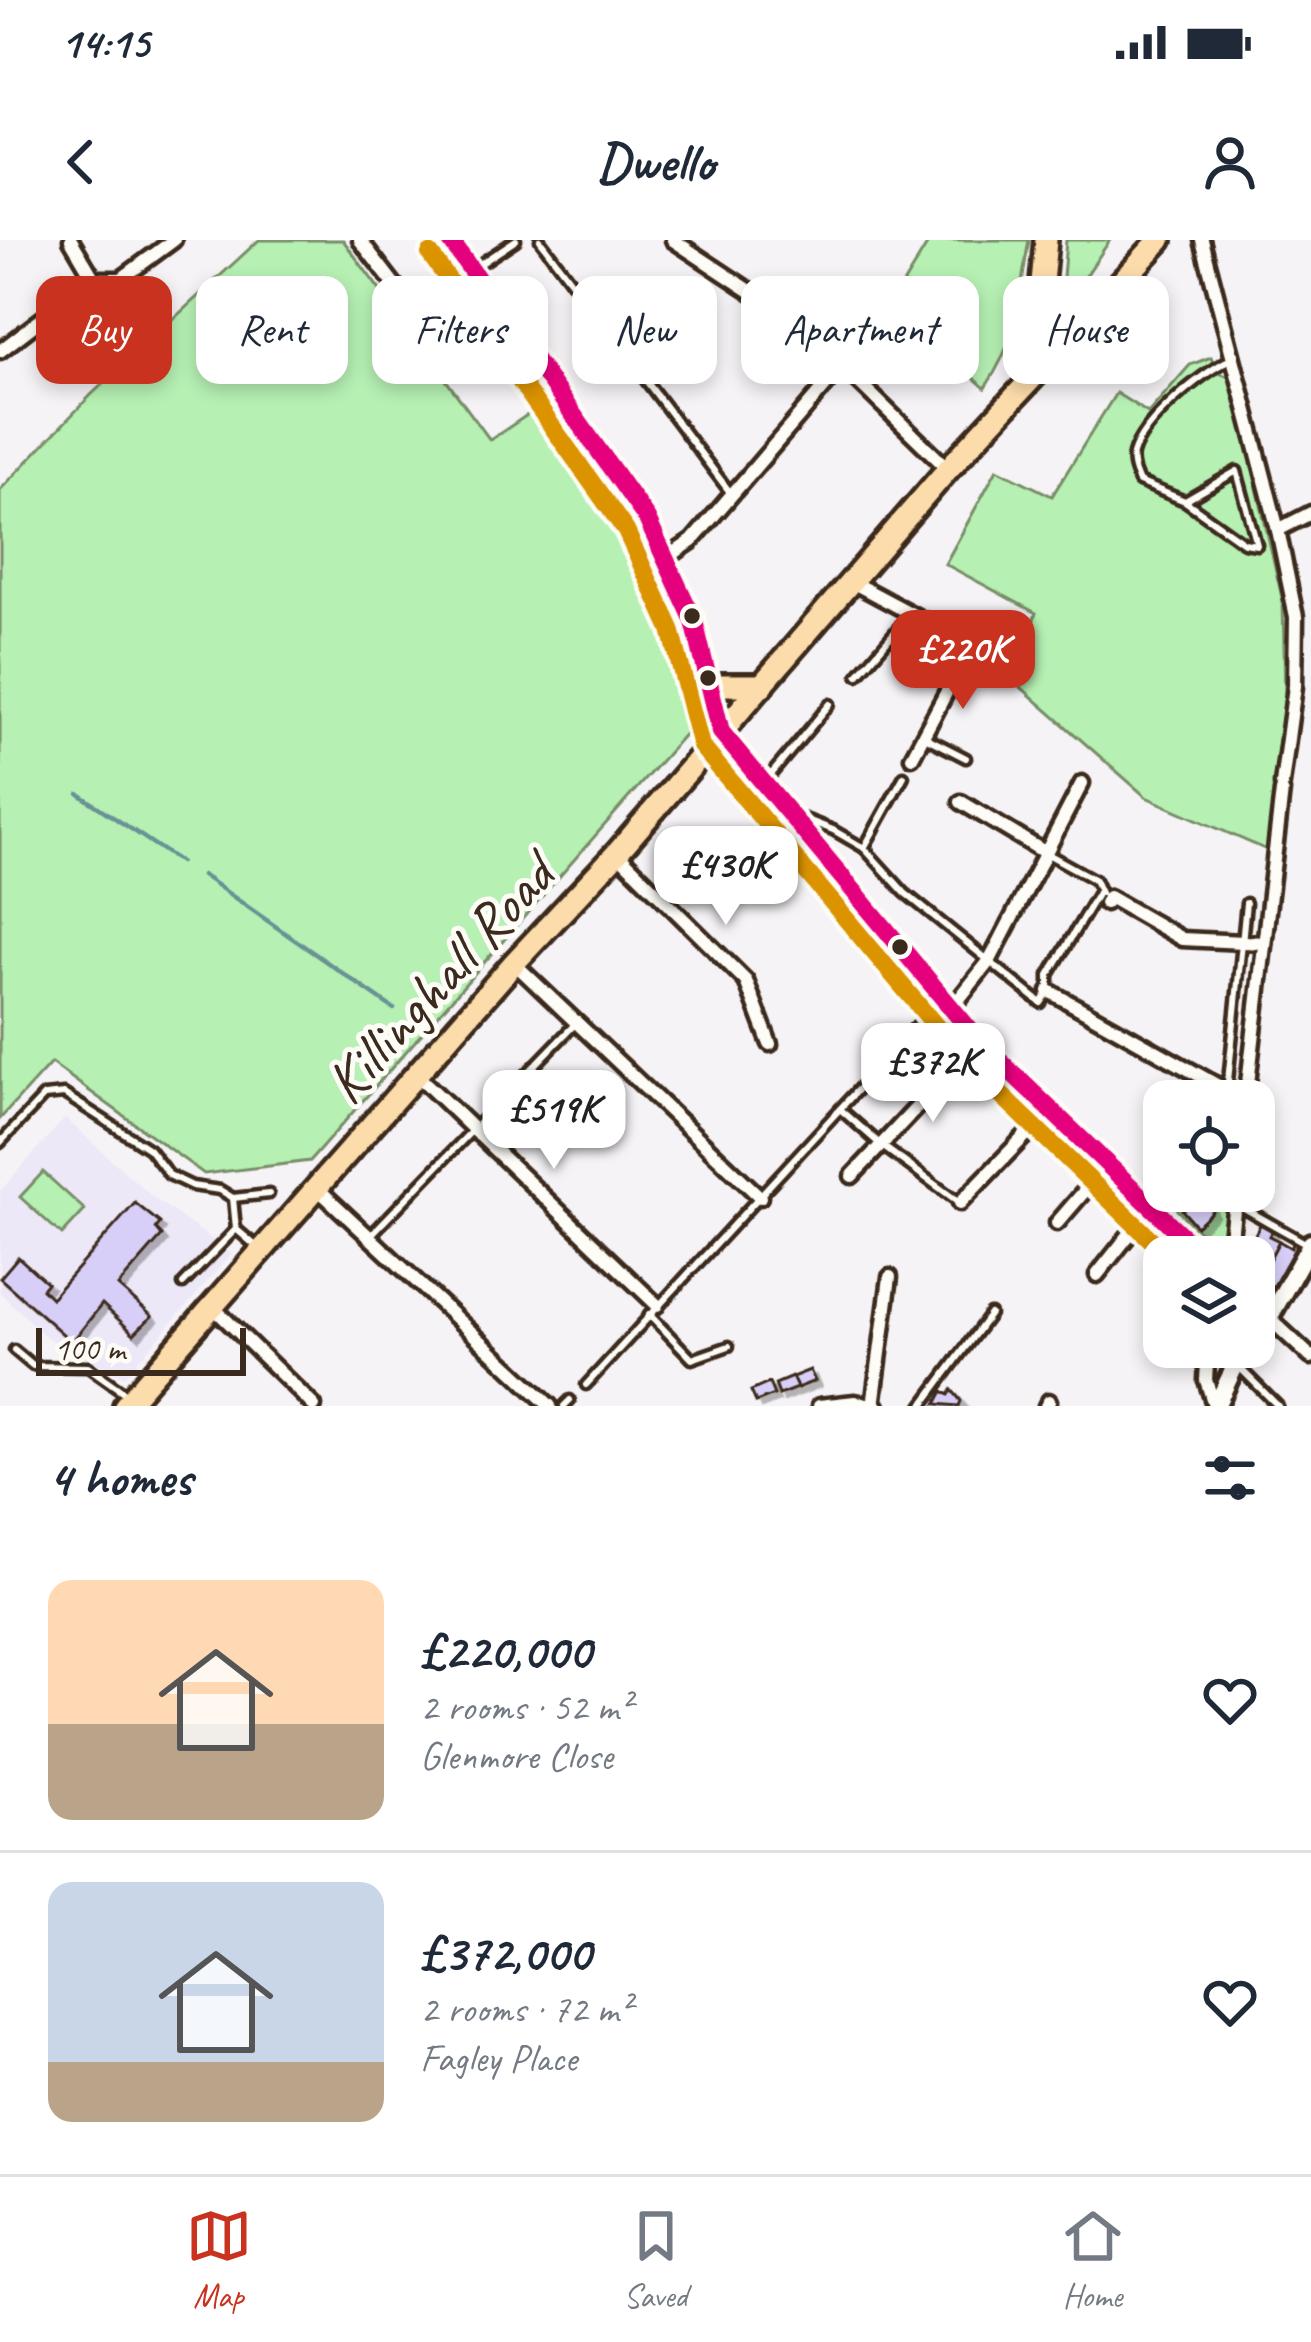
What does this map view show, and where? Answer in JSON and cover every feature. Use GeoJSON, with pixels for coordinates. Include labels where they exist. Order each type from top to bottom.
{"type":"FeatureCollection","features":[{"type":"Feature","properties":{"kind":"highway"},"geometry":{"type":"LineString","coordinates":[[1043,276],[1046,240]]}},
{"type":"Feature","properties":{"kind":"highway","name":"Killinghall Road"},"geometry":{"type":"LineString","coordinates":[[1126,276],[1160,240]]}},
{"type":"Feature","properties":{"kind":"highway","name":"Killinghall Road"},"geometry":{"type":"LineString","coordinates":[[128,1402],[514,963],[617,853],[1024,384]]}},
{"type":"Feature","properties":{"kind":"highway"},"geometry":{"type":"LineString","coordinates":[[707,685],[763,685]]}},
{"type":"Feature","properties":{"kind":"street"},"geometry":{"type":"LineString","coordinates":[[71,240],[92,276]]}},
{"type":"Feature","properties":{"kind":"street"},"geometry":{"type":"LineString","coordinates":[[125,276],[173,240]]}},
{"type":"Feature","properties":{"kind":"street"},"geometry":{"type":"LineString","coordinates":[[360,240],[388,276]]}},
{"type":"Feature","properties":{"kind":"street"},"geometry":{"type":"LineString","coordinates":[[450,240],[476,276]]}},
{"type":"Feature","properties":{"kind":"street"},"geometry":{"type":"LineString","coordinates":[[673,240],[741,285]]}},
{"type":"Feature","properties":{"kind":"street"},"geometry":{"type":"LineString","coordinates":[[1202,240],[1296,617],[1295,686],[1248,1080]]}},
{"type":"Feature","properties":{"kind":"street"},"geometry":{"type":"LineString","coordinates":[[0,351],[36,323]]}},
{"type":"Feature","properties":{"kind":"street"},"geometry":{"type":"LineString","coordinates":[[548,377],[627,486],[667,558],[694,621],[721,732],[979,1042],[1143,1198]]}},
{"type":"Feature","properties":{"kind":"street"},"geometry":{"type":"LineString","coordinates":[[667,558],[692,541],[827,384]]}},
{"type":"Feature","properties":{"kind":"street"},"geometry":{"type":"LineString","coordinates":[[864,384],[948,469]]}},
{"type":"Feature","properties":{"kind":"street"},"geometry":{"type":"LineString","coordinates":[[1278,530],[1311,513]]}},
{"type":"Feature","properties":{"kind":"street"},"geometry":{"type":"LineString","coordinates":[[850,581],[1015,669]]}},
{"type":"Feature","properties":{"kind":"street"},"geometry":{"type":"LineString","coordinates":[[912,757],[971,646]]}},
{"type":"Feature","properties":{"kind":"street"},"geometry":{"type":"LineString","coordinates":[[1295,686],[1311,684]]}},
{"type":"Feature","properties":{"kind":"street"},"geometry":{"type":"LineString","coordinates":[[947,1003],[990,960],[1082,783]]}},
{"type":"Feature","properties":{"kind":"street"},"geometry":{"type":"LineString","coordinates":[[961,802],[1046,853]]}},
{"type":"Feature","properties":{"kind":"street"},"geometry":{"type":"LineString","coordinates":[[617,853],[746,981],[770,1044]]}},
{"type":"Feature","properties":{"kind":"street"},"geometry":{"type":"LineString","coordinates":[[1104,897],[1183,938],[1264,943]]}},
{"type":"Feature","properties":{"kind":"street"},"geometry":{"type":"LineString","coordinates":[[514,963],[760,1197]]}},
{"type":"Feature","properties":{"kind":"street"},"geometry":{"type":"LineString","coordinates":[[1049,991],[1206,1080]]}},
{"type":"Feature","properties":{"kind":"street"},"geometry":{"type":"LineString","coordinates":[[852,1176],[979,1042]]}},
{"type":"Feature","properties":{"kind":"street"},"geometry":{"type":"LineString","coordinates":[[417,1075],[653,1310]]}},
{"type":"Feature","properties":{"kind":"street"},"geometry":{"type":"LineString","coordinates":[[960,1203],[1049,1111]]}},
{"type":"Feature","properties":{"kind":"street"},"geometry":{"type":"LineString","coordinates":[[1057,1223],[1107,1165]]}},
{"type":"Feature","properties":{"kind":"street"},"geometry":{"type":"LineString","coordinates":[[317,1188],[550,1406]]}},
{"type":"Feature","properties":{"kind":"street"},"geometry":{"type":"LineString","coordinates":[[1097,1274],[1147,1212]]}},
{"type":"Feature","properties":{"kind":"street"},"geometry":{"type":"LineString","coordinates":[[1158,1212],[1183,1236]]}},
{"type":"Feature","properties":{"kind":"street"},"geometry":{"type":"LineString","coordinates":[[1275,1308],[1308,1255]]}},
{"type":"Feature","properties":{"kind":"street"},"geometry":{"type":"LineString","coordinates":[[819,1406],[855,1402],[874,1406],[890,1277]]}},
{"type":"Feature","properties":{"kind":"street"},"geometry":{"type":"LineString","coordinates":[[213,1307],[314,1406]]}},
{"type":"Feature","properties":{"kind":"street"},"geometry":{"type":"LineString","coordinates":[[1275,1324],[1311,1357]]}},
{"type":"Feature","properties":{"kind":"street"},"geometry":{"type":"LineString","coordinates":[[1207,1368],[1215,1406]]}},
{"type":"Feature","properties":{"kind":"street"},"geometry":{"type":"LineString","coordinates":[[1215,1406],[1233,1368]]}},
{"type":"Feature","properties":{"kind":"lane"},"geometry":{"type":"LineString","coordinates":[[472,270],[516,240]]}},
{"type":"Feature","properties":{"kind":"lane"},"geometry":{"type":"LineString","coordinates":[[540,240],[731,495]]}},
{"type":"Feature","properties":{"kind":"lane"},"geometry":{"type":"LineString","coordinates":[[1185,501],[1237,471],[1257,544],[1244,543],[1185,501],[1139,482],[1132,467],[1133,454],[1153,425],[1188,387],[1232,359]]}},
{"type":"Feature","properties":{"kind":"lane"},"geometry":{"type":"LineString","coordinates":[[638,561],[667,558]]}},
{"type":"Feature","properties":{"kind":"lane"},"geometry":{"type":"LineString","coordinates":[[858,675],[910,614]]}},
{"type":"Feature","properties":{"kind":"lane"},"geometry":{"type":"LineString","coordinates":[[764,783],[830,704]]}},
{"type":"Feature","properties":{"kind":"lane"},"geometry":{"type":"LineString","coordinates":[[923,736],[966,758]]}},
{"type":"Feature","properties":{"kind":"lane"},"geometry":{"type":"LineString","coordinates":[[864,848],[904,776]]}},
{"type":"Feature","properties":{"kind":"lane"},"geometry":{"type":"LineString","coordinates":[[788,813],[864,848],[905,893],[1041,1003],[1049,991],[1049,975],[1104,897],[1095,880],[1046,853]]}},
{"type":"Feature","properties":{"kind":"lane"},"geometry":{"type":"LineString","coordinates":[[1228,1080],[1246,903]]}},
{"type":"Feature","properties":{"kind":"lane"},"geometry":{"type":"LineString","coordinates":[[586,1385],[840,1109],[947,1003]]}},
{"type":"Feature","properties":{"kind":"lane"},"geometry":{"type":"LineString","coordinates":[[369,1237],[576,1022]]}},
{"type":"Feature","properties":{"kind":"lane"},"geometry":{"type":"LineString","coordinates":[[0,1143],[44,1096],[64,1094],[149,1149],[169,1175],[233,1198],[269,1194]]}},
{"type":"Feature","properties":{"kind":"lane"},"geometry":{"type":"LineString","coordinates":[[840,1109],[960,1203]]}},
{"type":"Feature","properties":{"kind":"lane"},"geometry":{"type":"LineString","coordinates":[[233,1198],[236,1228],[262,1251]]}},
{"type":"Feature","properties":{"kind":"lane"},"geometry":{"type":"LineString","coordinates":[[1255,1212],[1308,1255]]}},
{"type":"Feature","properties":{"kind":"lane"},"geometry":{"type":"LineString","coordinates":[[183,1285],[236,1228]]}},
{"type":"Feature","properties":{"kind":"lane"},"geometry":{"type":"LineString","coordinates":[[653,1310],[692,1359],[729,1346]]}},
{"type":"Feature","properties":{"kind":"lane"},"geometry":{"type":"LineString","coordinates":[[922,1406],[990,1314]]}},
{"type":"Feature","properties":{"kind":"lane"},"geometry":{"type":"LineString","coordinates":[[14,1350],[33,1366],[88,1367],[128,1402]]}},
{"type":"Feature","properties":{"kind":"lane"},"geometry":{"type":"LineString","coordinates":[[1249,1368],[1278,1406]]}},
{"type":"Feature","properties":{"kind":"shaded area"},"geometry":{"type":"Polygon","coordinates":[[[65,1118],[154,1198],[232,1254],[124,1377],[46,1337],[0,1293],[0,1191],[65,1118]]]}},
{"type":"Feature","properties":{"kind":"green space"},"geometry":{"type":"Polygon","coordinates":[[[259,240],[343,240],[372,279],[372,384],[449,384],[490,440],[542,405],[649,572],[682,635],[702,714],[310,1161],[204,1174],[51,1063],[0,1119],[0,490],[103,384],[172,384],[172,320],[196,298],[196,384],[348,384],[348,276],[220,276],[259,240]]]}},
{"type":"Feature","properties":{"kind":"green space"},"geometry":{"type":"Polygon","coordinates":[[[930,240],[1029,240],[1023,276],[1003,276],[1003,355],[985,388],[979,383],[979,276],[908,276],[930,240]]]}},
{"type":"Feature","properties":{"kind":"green space"},"geometry":{"type":"Polygon","coordinates":[[[1066,240],[1110,240],[1086,276],[1063,276],[1066,240]]]}},
{"type":"Feature","properties":{"kind":"green space"},"geometry":{"type":"Polygon","coordinates":[[[1211,357],[1219,373],[1232,378],[1283,602],[1285,694],[1267,850],[1146,797],[1015,682],[1036,613],[945,564],[997,469],[1052,496],[1116,393],[1148,413],[1190,365],[1211,357]]]}},
{"type":"Feature","properties":{"kind":"green space"},"geometry":{"type":"Polygon","coordinates":[[[43,1172],[85,1210],[62,1235],[20,1197],[43,1172]]]}},
{"type":"Feature","properties":{"kind":"green space"},"geometry":{"type":"Polygon","coordinates":[[[1179,1212],[1226,1212],[1223,1236],[1203,1236],[1179,1212]]]}},
{"type":"Feature","properties":{"kind":"building"},"geometry":{"type":"Polygon","coordinates":[[[135,1203],[160,1223],[156,1229],[162,1236],[118,1286],[152,1316],[134,1334],[102,1304],[72,1342],[0,1278],[18,1257],[47,1283],[42,1289],[51,1298],[135,1203]]]}},
{"type":"Feature","properties":{"kind":"building"},"geometry":{"type":"Polygon","coordinates":[[[1184,1212],[1211,1212],[1196,1226],[1184,1212]]]}},
{"type":"Feature","properties":{"kind":"building"},"geometry":{"type":"Polygon","coordinates":[[[1262,1221],[1274,1228],[1269,1236],[1254,1236],[1262,1221]]]}},
{"type":"Feature","properties":{"kind":"building"},"geometry":{"type":"Polygon","coordinates":[[[1295,1240],[1303,1246],[1278,1289],[1275,1249],[1279,1241],[1291,1248],[1295,1240]]]}},
{"type":"Feature","properties":{"kind":"building"},"geometry":{"type":"Polygon","coordinates":[[[810,1370],[815,1381],[797,1388],[792,1377],[810,1370]]]}},
{"type":"Feature","properties":{"kind":"building"},"geometry":{"type":"Polygon","coordinates":[[[792,1377],[797,1388],[779,1395],[775,1384],[792,1377]]]}},
{"type":"Feature","properties":{"kind":"building"},"geometry":{"type":"Polygon","coordinates":[[[769,1383],[774,1395],[756,1402],[751,1391],[769,1383]]]}},
{"type":"Feature","properties":{"kind":"building"},"geometry":{"type":"Polygon","coordinates":[[[952,1390],[961,1401],[959,1406],[936,1404],[943,1391],[949,1395],[952,1390]]]}},
{"type":"Feature","properties":{"kind":"waterway"},"geometry":{"type":"LineString","coordinates":[[79,794],[180,862]]}},
{"type":"Feature","properties":{"kind":"waterway"},"geometry":{"type":"LineString","coordinates":[[202,875],[394,1009]]}},
{"type":"Feature","properties":{"kind":"transit line"},"geometry":{"type":"LineString","coordinates":[[450,240],[647,519],[694,621],[721,732],[979,1041],[1182,1236]]}},
{"type":"Feature","properties":{"kind":"transit line"},"geometry":{"type":"LineString","coordinates":[[430,254],[626,531],[671,629],[701,746],[961,1056],[1147,1236]]}}]}
